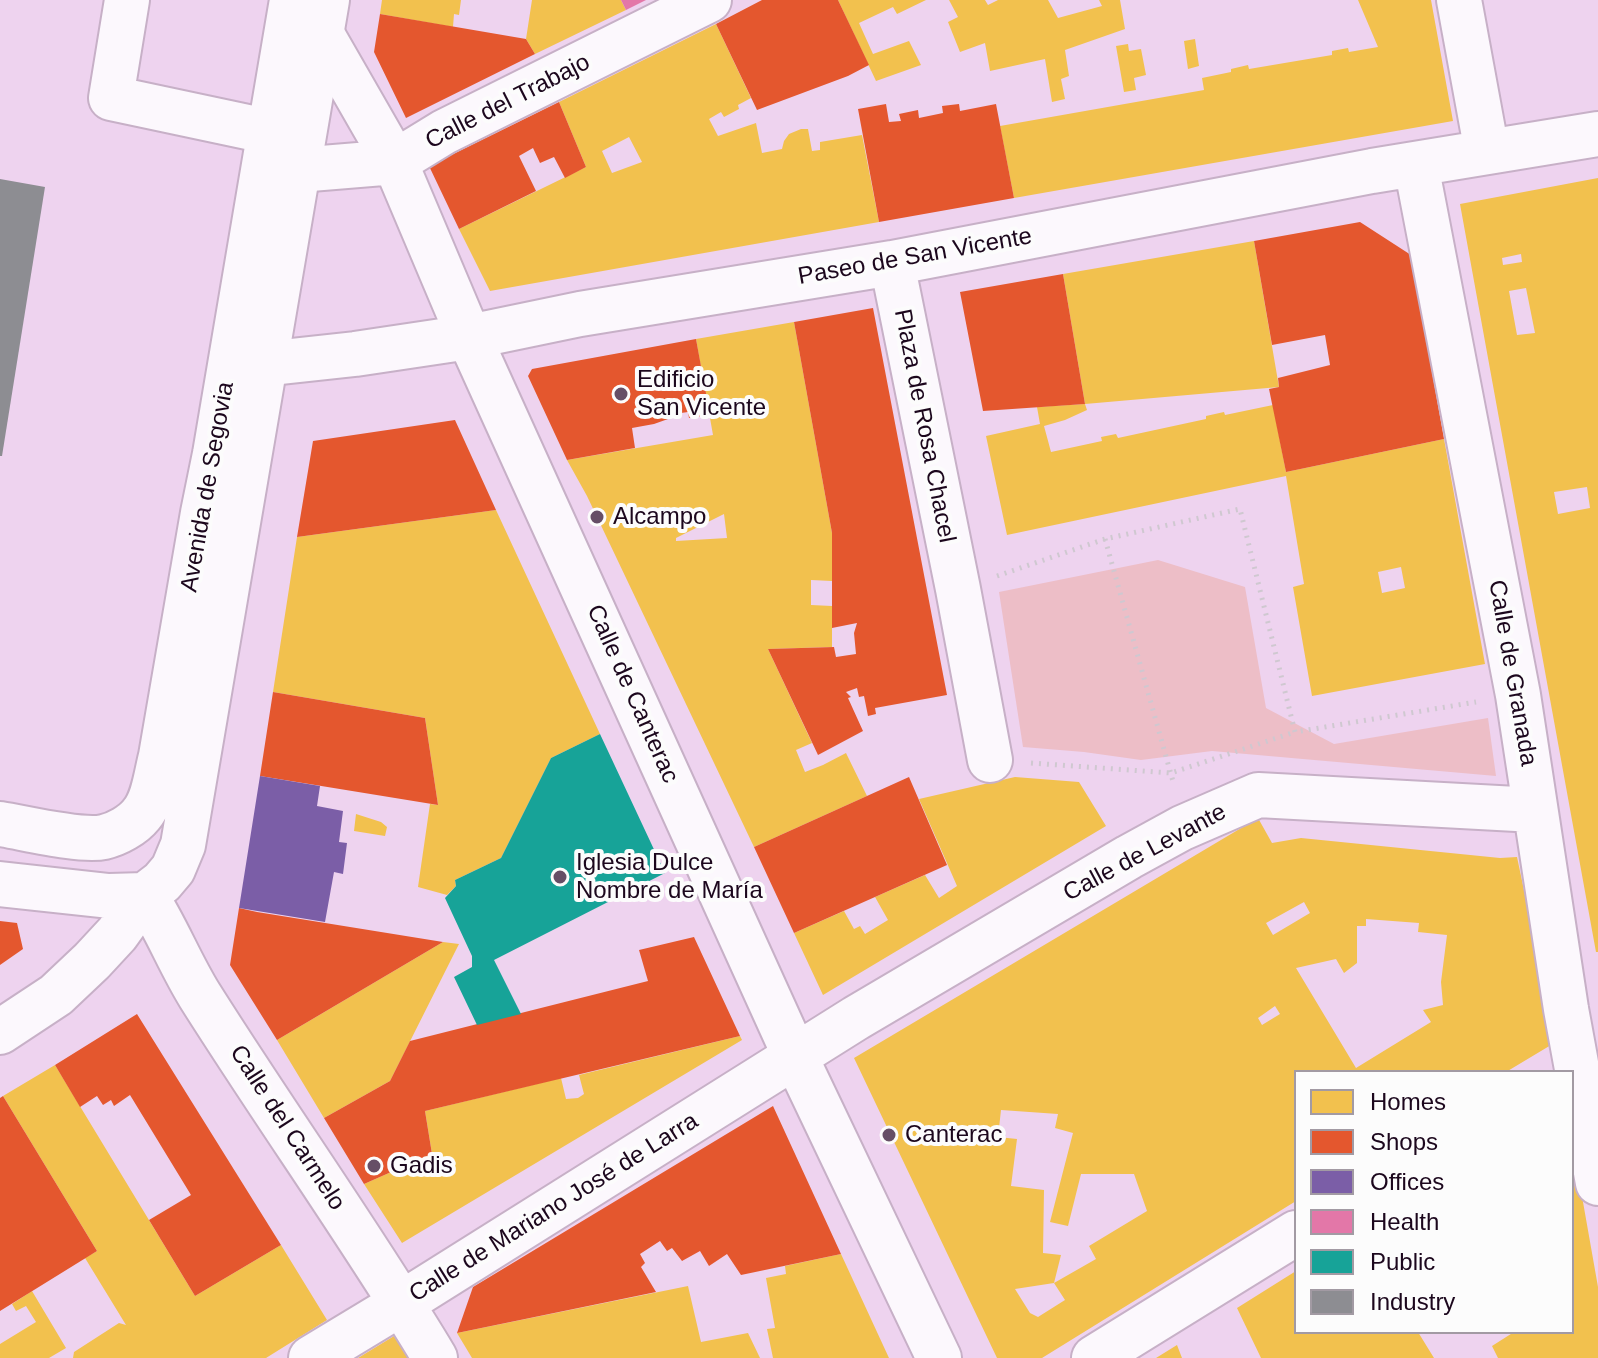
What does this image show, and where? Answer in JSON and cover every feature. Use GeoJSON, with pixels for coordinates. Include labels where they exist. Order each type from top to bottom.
{"type":"FeatureCollection","features":[{"type":"Feature","properties":{"kind":"street"},"geometry":{"type":"LineString","coordinates":[[127,0],[111,98],[271,132]]}},
{"type":"Feature","properties":{"kind":"street","name":"Avenida de Segovia"},"geometry":{"type":"LineString","coordinates":[[0,1032],[56,995],[92,961],[117,934],[145,895],[173,869],[183,845],[247,363],[271,132],[292,0]]}},
{"type":"Feature","properties":{"kind":"street","name":"Calle del Trabajo"},"geometry":{"type":"LineString","coordinates":[[298,170],[395,162],[444,132],[709,0]]}},
{"type":"Feature","properties":{"kind":"street"},"geometry":{"type":"LineString","coordinates":[[1459,0],[1487,152]]}},
{"type":"Feature","properties":{"kind":"street","name":"Avenida de Segovia"},"geometry":{"type":"LineString","coordinates":[[79,837],[104,837],[125,828],[142,814],[152,792],[247,363],[298,170],[324,17]]}},
{"type":"Feature","properties":{"kind":"street","name":"Calle de Canterac"},"geometry":{"type":"LineString","coordinates":[[324,17],[395,162],[469,337],[795,1056],[939,1358]]}},
{"type":"Feature","properties":{"kind":"street","name":"Paseo de San Vicente"},"geometry":{"type":"LineString","coordinates":[[247,363],[355,354],[469,337],[580,314],[892,263],[1356,174],[1598,134]]}},
{"type":"Feature","properties":{"kind":"street","name":"Calle de Granada"},"geometry":{"type":"LineString","coordinates":[[1416,165],[1518,695],[1598,1183]]}},
{"type":"Feature","properties":{"kind":"street","name":"Plaza de Rosa Chacel"},"geometry":{"type":"LineString","coordinates":[[892,263],[990,760]]}},
{"type":"Feature","properties":{"kind":"street","name":"Calle de Levante"},"geometry":{"type":"LineString","coordinates":[[795,1056],[1116,865],[1182,828],[1258,795],[1535,810]]}},
{"type":"Feature","properties":{"kind":"street"},"geometry":{"type":"LineString","coordinates":[[0,824],[79,837],[114,859],[139,883],[145,895],[109,896],[0,884]]}},
{"type":"Feature","properties":{"kind":"street","name":"Calle del Carmelo"},"geometry":{"type":"LineString","coordinates":[[145,895],[199,995],[435,1358]]}},
{"type":"Feature","properties":{"kind":"street","name":"Calle de Mariano José de Larra"},"geometry":{"type":"LineString","coordinates":[[311,1358],[795,1056]]}},
{"type":"Feature","properties":{"kind":"street"},"geometry":{"type":"LineString","coordinates":[[1094,1358],[1294,1234]]}},
{"type":"Feature","properties":{"kind":"path"},"geometry":{"type":"LineString","coordinates":[[958,589],[1105,539],[1240,509],[1295,732]]}},
{"type":"Feature","properties":{"kind":"path"},"geometry":{"type":"LineString","coordinates":[[1105,539],[1171,773],[1182,828]]}},
{"type":"Feature","properties":{"kind":"path"},"geometry":{"type":"LineString","coordinates":[[990,760],[1171,773],[1295,732],[1518,695]]}},
{"type":"Feature","properties":{"kind":"shaded area"},"geometry":{"type":"Polygon","coordinates":[[[1158,560],[1245,587],[1266,708],[1334,744],[1488,718],[1496,776],[1212,751],[1141,760],[1023,747],[999,592],[1158,560]]]}},
{"type":"Feature","properties":{"kind":"building: Homes"},"geometry":{"type":"Polygon","coordinates":[[[382,0],[461,0],[459,15],[454,14],[453,27],[380,14],[382,0]]]}},
{"type":"Feature","properties":{"kind":"building: Homes"},"geometry":{"type":"Polygon","coordinates":[[[532,0],[621,0],[626,10],[535,54],[526,39],[532,0]]]}},
{"type":"Feature","properties":{"kind":"building: Homes"},"geometry":{"type":"Polygon","coordinates":[[[838,0],[926,0],[897,14],[893,7],[859,23],[873,54],[909,41],[921,65],[876,81],[838,0]]]}},
{"type":"Feature","properties":{"kind":"building: Homes"},"geometry":{"type":"Polygon","coordinates":[[[949,0],[985,0],[988,5],[998,0],[1048,0],[1058,18],[1102,6],[1099,0],[1120,0],[1125,29],[1065,50],[1069,76],[1061,79],[1065,99],[1052,102],[1045,59],[990,71],[985,43],[960,52],[948,22],[958,17],[949,0]]]}},
{"type":"Feature","properties":{"kind":"building: Homes"},"geometry":{"type":"Polygon","coordinates":[[[1358,0],[1431,0],[1453,121],[1014,198],[1000,126],[1204,90],[1202,78],[1248,65],[1249,69],[1332,55],[1332,51],[1348,48],[1349,52],[1378,47],[1358,0]]]}},
{"type":"Feature","properties":{"kind":"building: Homes"},"geometry":{"type":"Polygon","coordinates":[[[716,24],[751,98],[724,117],[721,112],[709,119],[718,136],[756,123],[762,153],[782,149],[789,134],[801,129],[808,129],[812,151],[820,150],[820,142],[862,135],[879,222],[490,291],[459,229],[586,167],[559,102],[716,24]],[[629,137],[602,151],[612,173],[642,162],[629,137]]]}},
{"type":"Feature","properties":{"kind":"building: Homes"},"geometry":{"type":"Polygon","coordinates":[[[1195,39],[1199,66],[1188,69],[1184,41],[1195,39]]]}},
{"type":"Feature","properties":{"kind":"building: Homes"},"geometry":{"type":"Polygon","coordinates":[[[1128,44],[1129,51],[1141,49],[1146,75],[1134,78],[1136,90],[1124,92],[1116,46],[1128,44]]]}},
{"type":"Feature","properties":{"kind":"building: Homes"},"geometry":{"type":"Polygon","coordinates":[[[1598,178],[1598,952],[1596,952],[1460,204],[1598,178]],[[1521,254],[1502,258],[1503,265],[1522,262],[1521,254]],[[1526,288],[1509,291],[1517,335],[1535,333],[1526,288]],[[1587,487],[1554,492],[1558,514],[1590,508],[1587,487]]]}},
{"type":"Feature","properties":{"kind":"building: Homes"},"geometry":{"type":"Polygon","coordinates":[[[1254,241],[1279,387],[1085,404],[1063,274],[1254,241]]]}},
{"type":"Feature","properties":{"kind":"building: Homes"},"geometry":{"type":"Polygon","coordinates":[[[794,322],[832,533],[832,581],[811,580],[811,605],[832,606],[832,647],[768,649],[812,743],[796,750],[805,772],[846,753],[867,796],[754,847],[567,460],[713,435],[696,339],[794,322]],[[724,514],[676,538],[676,541],[727,538],[724,514]]]}},
{"type":"Feature","properties":{"kind":"building: Homes"},"geometry":{"type":"Polygon","coordinates":[[[1085,404],[1087,410],[1044,426],[1051,452],[1102,441],[1101,437],[1116,434],[1118,438],[1206,419],[1206,416],[1224,412],[1225,415],[1273,405],[1286,472],[1444,439],[1485,664],[1312,696],[1293,587],[1304,584],[1286,476],[1007,535],[986,436],[1040,424],[1037,407],[1085,404]],[[1401,567],[1378,572],[1382,593],[1405,588],[1401,567]]]}},
{"type":"Feature","properties":{"kind":"building: Homes"},"geometry":{"type":"Polygon","coordinates":[[[496,510],[600,734],[551,758],[501,858],[455,880],[456,886],[447,895],[418,887],[430,804],[438,805],[425,718],[273,692],[297,537],[496,510]]]}},
{"type":"Feature","properties":{"kind":"building: Homes"},"geometry":{"type":"Polygon","coordinates":[[[1015,777],[1079,782],[1106,826],[823,995],[794,933],[844,911],[854,929],[860,926],[865,934],[888,920],[875,897],[925,875],[939,898],[957,886],[919,799],[1015,777]]]}},
{"type":"Feature","properties":{"kind":"building: Homes"},"geometry":{"type":"Polygon","coordinates":[[[356,814],[381,822],[387,827],[385,836],[354,831],[356,814]]]}},
{"type":"Feature","properties":{"kind":"building: Homes"},"geometry":{"type":"Polygon","coordinates":[[[1258,818],[1272,843],[1301,838],[1500,858],[1517,857],[1556,1042],[1509,1070],[1294,1070],[1294,1202],[1042,1358],[997,1358],[854,1058],[1258,818]],[[1304,902],[1266,923],[1273,935],[1310,913],[1304,902]],[[1366,919],[1366,926],[1357,926],[1357,963],[1344,973],[1336,959],[1296,968],[1356,1068],[1431,1022],[1423,1010],[1443,1005],[1441,982],[1447,935],[1418,932],[1419,923],[1366,919]],[[1275,1006],[1258,1018],[1262,1025],[1280,1014],[1275,1006]],[[1001,1110],[998,1137],[1017,1139],[1011,1186],[1044,1190],[1043,1253],[1061,1255],[1054,1283],[1096,1259],[1089,1246],[1147,1211],[1134,1174],[1081,1174],[1068,1226],[1050,1222],[1073,1133],[1055,1128],[1058,1114],[1001,1110]],[[1054,1283],[1015,1289],[1030,1313],[1038,1317],[1065,1300],[1054,1283]]]}},
{"type":"Feature","properties":{"kind":"building: Homes"},"geometry":{"type":"Polygon","coordinates":[[[443,942],[459,944],[390,1081],[324,1118],[277,1040],[443,942]]]}},
{"type":"Feature","properties":{"kind":"building: Homes"},"geometry":{"type":"Polygon","coordinates":[[[740,1036],[742,1040],[402,1243],[364,1184],[432,1154],[425,1111],[561,1078],[566,1099],[578,1098],[584,1094],[579,1075],[740,1036]]]}},
{"type":"Feature","properties":{"kind":"building: Homes"},"geometry":{"type":"Polygon","coordinates":[[[55,1065],[195,1296],[281,1245],[327,1320],[266,1358],[73,1358],[74,1352],[119,1323],[126,1325],[85,1258],[97,1251],[3,1096],[55,1065]]]}},
{"type":"Feature","properties":{"kind":"building: Homes"},"geometry":{"type":"Polygon","coordinates":[[[1574,1151],[1598,1287],[1598,1358],[1498,1358],[1492,1346],[1511,1334],[1574,1334],[1574,1151]]]}},
{"type":"Feature","properties":{"kind":"building: Homes"},"geometry":{"type":"Polygon","coordinates":[[[841,1254],[889,1358],[773,1358],[767,1329],[775,1328],[766,1278],[786,1274],[785,1266],[841,1254]]]}},
{"type":"Feature","properties":{"kind":"building: Homes"},"geometry":{"type":"Polygon","coordinates":[[[1294,1272],[1294,1334],[1419,1334],[1434,1358],[1261,1358],[1237,1308],[1294,1272]]]}},
{"type":"Feature","properties":{"kind":"building: Homes"},"geometry":{"type":"Polygon","coordinates":[[[688,1286],[701,1342],[748,1333],[760,1358],[472,1358],[457,1333],[688,1286]]]}},
{"type":"Feature","properties":{"kind":"building: Homes"},"geometry":{"type":"Polygon","coordinates":[[[32,1291],[66,1348],[49,1358],[0,1358],[0,1344],[36,1322],[26,1306],[16,1311],[12,1304],[32,1291]]]}},
{"type":"Feature","properties":{"kind":"building: Homes"},"geometry":{"type":"Polygon","coordinates":[[[399,1333],[414,1358],[358,1358],[399,1333]]]}},
{"type":"Feature","properties":{"kind":"building: Homes"},"geometry":{"type":"Polygon","coordinates":[[[1177,1345],[1182,1358],[1156,1358],[1177,1345]]]}},
{"type":"Feature","properties":{"kind":"building: Shops"},"geometry":{"type":"Polygon","coordinates":[[[762,0],[838,0],[869,65],[757,110],[716,24],[762,0]]]}},
{"type":"Feature","properties":{"kind":"building: Shops"},"geometry":{"type":"Polygon","coordinates":[[[380,14],[526,39],[535,54],[406,118],[374,52],[380,14]]]}},
{"type":"Feature","properties":{"kind":"building: Shops"},"geometry":{"type":"Polygon","coordinates":[[[559,102],[586,167],[565,178],[554,157],[540,163],[533,148],[519,156],[536,191],[459,229],[429,166],[559,102]]]}},
{"type":"Feature","properties":{"kind":"building: Shops"},"geometry":{"type":"Polygon","coordinates":[[[886,104],[889,122],[901,121],[899,114],[918,110],[919,118],[943,113],[942,106],[959,104],[960,111],[996,104],[1014,198],[879,222],[858,109],[886,104]]]}},
{"type":"Feature","properties":{"kind":"building: Shops"},"geometry":{"type":"Polygon","coordinates":[[[1360,222],[1411,255],[1444,439],[1286,472],[1269,389],[1279,387],[1278,378],[1330,365],[1325,335],[1272,345],[1254,241],[1360,222]]]}},
{"type":"Feature","properties":{"kind":"building: Shops"},"geometry":{"type":"Polygon","coordinates":[[[1063,274],[1085,404],[983,411],[960,292],[1063,274]]]}},
{"type":"Feature","properties":{"kind":"building: Shops"},"geometry":{"type":"Polygon","coordinates":[[[873,308],[947,695],[875,708],[876,714],[868,716],[864,696],[859,697],[857,688],[846,692],[851,697],[848,698],[863,731],[818,755],[768,649],[834,647],[836,657],[856,654],[854,633],[857,623],[832,628],[832,533],[794,322],[873,308]]]}},
{"type":"Feature","properties":{"kind":"building: Shops","name":"Edificio San Vicente"},"geometry":{"type":"Polygon","coordinates":[[[696,339],[710,415],[689,418],[688,412],[674,414],[654,424],[632,428],[635,448],[567,460],[528,376],[532,369],[696,339]]]}},
{"type":"Feature","properties":{"kind":"building: Shops"},"geometry":{"type":"Polygon","coordinates":[[[455,420],[496,510],[297,537],[313,441],[455,420]]]}},
{"type":"Feature","properties":{"kind":"building: Shops"},"geometry":{"type":"Polygon","coordinates":[[[273,692],[425,718],[438,805],[260,776],[273,692]]]}},
{"type":"Feature","properties":{"kind":"building: Shops"},"geometry":{"type":"Polygon","coordinates":[[[909,777],[947,865],[794,933],[754,847],[909,777]]]}},
{"type":"Feature","properties":{"kind":"building: Shops"},"geometry":{"type":"Polygon","coordinates":[[[239,908],[443,942],[277,1040],[230,965],[239,908]]]}},
{"type":"Feature","properties":{"kind":"building: Shops"},"geometry":{"type":"Polygon","coordinates":[[[0,921],[17,923],[23,949],[0,965],[0,921]]]}},
{"type":"Feature","properties":{"kind":"building: Shops"},"geometry":{"type":"Polygon","coordinates":[[[694,937],[740,1036],[425,1111],[432,1154],[364,1184],[324,1118],[390,1081],[410,1041],[648,981],[639,950],[694,937]]]}},
{"type":"Feature","properties":{"kind":"building: Shops"},"geometry":{"type":"Polygon","coordinates":[[[137,1014],[281,1245],[195,1296],[149,1220],[191,1195],[130,1095],[114,1106],[111,1100],[103,1105],[97,1096],[80,1107],[55,1065],[137,1014]]]}},
{"type":"Feature","properties":{"kind":"building: Shops"},"geometry":{"type":"Polygon","coordinates":[[[3,1096],[97,1251],[0,1311],[0,1098],[3,1096]]]}},
{"type":"Feature","properties":{"kind":"building: Shops"},"geometry":{"type":"Polygon","coordinates":[[[773,1106],[841,1254],[741,1275],[727,1254],[709,1266],[700,1251],[682,1261],[672,1248],[667,1251],[660,1241],[640,1254],[645,1263],[641,1267],[656,1292],[457,1333],[473,1287],[773,1106]]]}},
{"type":"Feature","properties":{"kind":"building: Offices"},"geometry":{"type":"Polygon","coordinates":[[[260,776],[320,786],[317,806],[343,811],[339,842],[347,843],[343,874],[334,872],[325,922],[239,908],[260,776]]]}},
{"type":"Feature","properties":{"kind":"building: Health"},"geometry":{"type":"Polygon","coordinates":[[[621,0],[646,0],[626,10],[621,0]]]}},
{"type":"Feature","properties":{"kind":"building: Public","name":"Iglesia Dulce Nombre de María"},"geometry":{"type":"Polygon","coordinates":[[[600,734],[665,873],[494,960],[521,1014],[477,1025],[454,977],[472,967],[472,956],[445,898],[456,886],[455,880],[501,858],[551,758],[600,734]]]}},
{"type":"Feature","properties":{"kind":"building: Industry"},"geometry":{"type":"Polygon","coordinates":[[[0,179],[45,187],[2,456],[0,456],[0,179]]]}},
{"type":"Feature","properties":{"kind":"place","name":"Edificio San Vicente"},"geometry":{"type":"Point","coordinates":[621,394]}},
{"type":"Feature","properties":{"kind":"place","name":"Alcampo"},"geometry":{"type":"Point","coordinates":[597,517]}},
{"type":"Feature","properties":{"kind":"place","name":"Iglesia Dulce Nombre de María"},"geometry":{"type":"Point","coordinates":[560,877]}},
{"type":"Feature","properties":{"kind":"place","name":"Canterac"},"geometry":{"type":"Point","coordinates":[889,1135]}},
{"type":"Feature","properties":{"kind":"place","name":"Gadis"},"geometry":{"type":"Point","coordinates":[374,1166]}}]}
